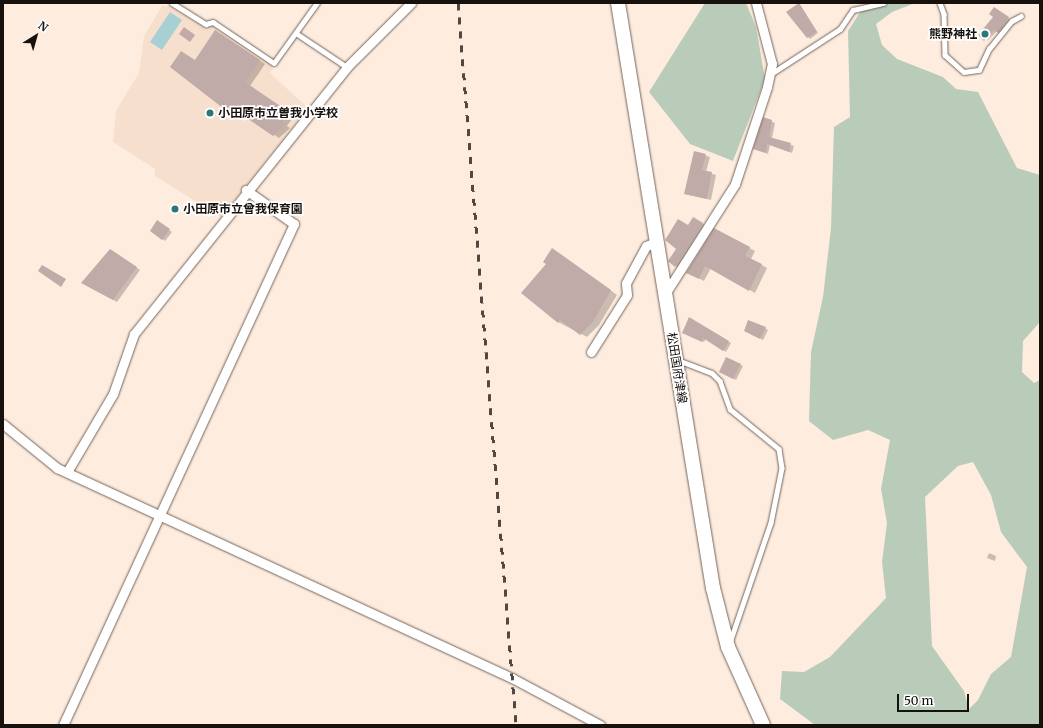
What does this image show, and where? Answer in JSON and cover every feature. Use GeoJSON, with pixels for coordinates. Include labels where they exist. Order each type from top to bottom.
{"type":"FeatureCollection","features":[{"type":"Feature","properties":{"kind":"main road","name":"松田国府津線"},"geometry":{"type":"LineString","coordinates":[[619,4],[656,242],[713,588],[728,647],[764,725]]}},
{"type":"Feature","properties":{"kind":"street"},"geometry":{"type":"LineString","coordinates":[[67,472],[110,399],[134,334],[246,190],[347,67],[411,3]]}},
{"type":"Feature","properties":{"kind":"street"},"geometry":{"type":"LineString","coordinates":[[665,294],[735,184],[771,74],[770,49],[756,3]]}},
{"type":"Feature","properties":{"kind":"street"},"geometry":{"type":"LineString","coordinates":[[63,725],[294,224],[246,190]]}},
{"type":"Feature","properties":{"kind":"street"},"geometry":{"type":"LineString","coordinates":[[591,352],[627,295],[626,283],[646,246],[656,242]]}},
{"type":"Feature","properties":{"kind":"street"},"geometry":{"type":"LineString","coordinates":[[3,424],[67,472],[159,516],[512,678],[600,725]]}},
{"type":"Feature","properties":{"kind":"lane"},"geometry":{"type":"LineString","coordinates":[[172,3],[206,24],[213,22],[274,63],[317,3]]}},
{"type":"Feature","properties":{"kind":"lane"},"geometry":{"type":"LineString","coordinates":[[771,74],[840,29],[853,10],[883,3]]}},
{"type":"Feature","properties":{"kind":"lane"},"geometry":{"type":"LineString","coordinates":[[940,3],[944,14],[945,55],[964,72],[979,70],[989,49],[1012,21],[1021,16]]}},
{"type":"Feature","properties":{"kind":"lane"},"geometry":{"type":"LineString","coordinates":[[296,33],[347,67]]}},
{"type":"Feature","properties":{"kind":"lane"},"geometry":{"type":"LineString","coordinates":[[675,359],[712,373],[720,381],[730,409],[779,449],[782,468],[771,523],[728,647]]}},
{"type":"Feature","properties":{"kind":"shaded area","name":"小田原市立曽我小学校"},"geometry":{"type":"Polygon","coordinates":[[[162,6],[169,6],[206,28],[214,25],[274,66],[270,73],[308,108],[221,217],[155,176],[155,169],[113,142],[116,111],[139,73],[144,36],[162,6]]]}},
{"type":"Feature","properties":{"kind":"green space"},"geometry":{"type":"Polygon","coordinates":[[[705,3],[746,3],[756,27],[765,79],[733,161],[690,144],[649,92],[705,3]]]}},
{"type":"Feature","properties":{"kind":"green space"},"geometry":{"type":"Polygon","coordinates":[[[866,3],[915,3],[892,12],[876,24],[882,45],[897,59],[943,77],[956,89],[978,92],[1017,168],[1040,175],[1040,322],[1023,341],[1022,372],[1034,383],[1040,380],[1040,725],[815,725],[780,699],[782,671],[804,672],[830,657],[886,598],[882,562],[887,523],[881,489],[890,440],[868,430],[833,440],[809,421],[811,352],[823,297],[831,228],[834,127],[850,117],[848,31],[866,3]],[[973,462],[958,466],[925,497],[932,646],[964,691],[969,709],[978,700],[991,674],[1011,657],[1027,567],[1001,532],[991,495],[973,462]]]}},
{"type":"Feature","properties":{"kind":"water"},"geometry":{"type":"Polygon","coordinates":[[[170,12],[182,20],[162,50],[150,42],[170,12]]]}},
{"type":"Feature","properties":{"kind":"building"},"geometry":{"type":"Polygon","coordinates":[[[799,3],[817,32],[807,38],[786,12],[799,3]]]}},
{"type":"Feature","properties":{"kind":"building"},"geometry":{"type":"Polygon","coordinates":[[[994,7],[1009,17],[998,33],[994,30],[984,41],[978,35],[993,17],[989,14],[994,7]]]}},
{"type":"Feature","properties":{"kind":"building"},"geometry":{"type":"Polygon","coordinates":[[[184,27],[195,35],[190,42],[179,34],[184,27]]]}},
{"type":"Feature","properties":{"kind":"building"},"geometry":{"type":"Polygon","coordinates":[[[215,30],[260,60],[245,82],[289,112],[282,122],[285,124],[273,136],[238,112],[236,116],[228,112],[170,67],[181,51],[195,60],[215,30]]]}},
{"type":"Feature","properties":{"kind":"building"},"geometry":{"type":"Polygon","coordinates":[[[763,117],[772,120],[769,137],[791,143],[789,152],[767,144],[766,153],[753,149],[763,117]]]}},
{"type":"Feature","properties":{"kind":"building"},"geometry":{"type":"Polygon","coordinates":[[[694,151],[706,154],[702,170],[712,172],[707,199],[684,194],[694,151]]]}},
{"type":"Feature","properties":{"kind":"building"},"geometry":{"type":"Polygon","coordinates":[[[693,217],[703,223],[675,267],[668,261],[676,249],[665,240],[678,219],[688,225],[693,217]]]}},
{"type":"Feature","properties":{"kind":"building"},"geometry":{"type":"Polygon","coordinates":[[[157,220],[170,229],[162,240],[150,231],[157,220]]]}},
{"type":"Feature","properties":{"kind":"building"},"geometry":{"type":"Polygon","coordinates":[[[714,228],[750,247],[745,256],[762,264],[749,291],[705,266],[699,279],[686,273],[714,228]]]}},
{"type":"Feature","properties":{"kind":"building"},"geometry":{"type":"Polygon","coordinates":[[[552,248],[611,290],[593,322],[580,335],[560,320],[558,323],[521,293],[546,264],[543,262],[552,248]]]}},
{"type":"Feature","properties":{"kind":"building"},"geometry":{"type":"Polygon","coordinates":[[[110,249],[137,267],[113,300],[81,283],[110,249]]]}},
{"type":"Feature","properties":{"kind":"building"},"geometry":{"type":"Polygon","coordinates":[[[42,265],[66,279],[61,287],[38,271],[42,265]]]}},
{"type":"Feature","properties":{"kind":"building"},"geometry":{"type":"Polygon","coordinates":[[[689,317],[729,341],[723,351],[703,338],[702,342],[682,333],[689,317]]]}},
{"type":"Feature","properties":{"kind":"building"},"geometry":{"type":"Polygon","coordinates":[[[748,320],[766,327],[760,339],[744,331],[748,320]]]}},
{"type":"Feature","properties":{"kind":"building"},"geometry":{"type":"Polygon","coordinates":[[[726,357],[741,364],[733,379],[719,372],[726,357]]]}},
{"type":"Feature","properties":{"kind":"railway"},"geometry":{"type":"LineString","coordinates":[[458,3],[516,725]]}},
{"type":"Feature","properties":{"kind":"place","name":"熊野神社"},"geometry":{"type":"Point","coordinates":[985,34]}},
{"type":"Feature","properties":{"kind":"place","name":"小田原市立曽我小学校"},"geometry":{"type":"Point","coordinates":[210,113]}},
{"type":"Feature","properties":{"kind":"place","name":"小田原市立曾我保育園"},"geometry":{"type":"Point","coordinates":[175,209]}}]}
